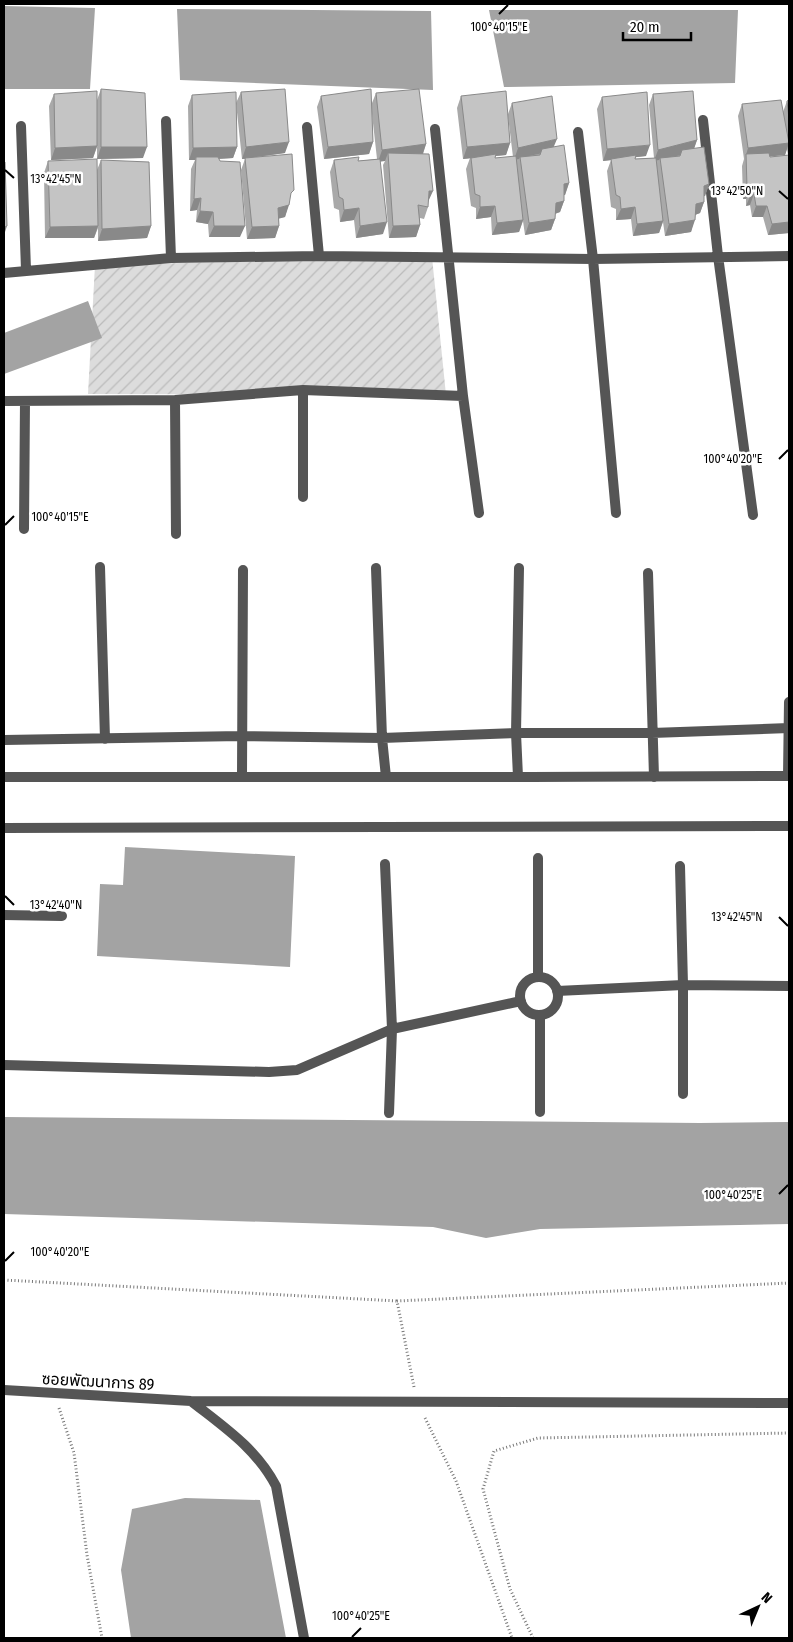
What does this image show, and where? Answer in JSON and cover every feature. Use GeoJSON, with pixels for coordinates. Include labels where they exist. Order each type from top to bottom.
{"type":"FeatureCollection","features":[{"type":"Feature","properties":{"kind":"street"},"geometry":{"type":"LineString","coordinates":[[703,120],[718,256],[753,515]]}},
{"type":"Feature","properties":{"kind":"street"},"geometry":{"type":"LineString","coordinates":[[166,121],[171,258]]}},
{"type":"Feature","properties":{"kind":"street"},"geometry":{"type":"LineString","coordinates":[[21,126],[26,270]]}},
{"type":"Feature","properties":{"kind":"street"},"geometry":{"type":"LineString","coordinates":[[307,127],[319,256]]}},
{"type":"Feature","properties":{"kind":"street"},"geometry":{"type":"LineString","coordinates":[[435,129],[463,396],[479,513]]}},
{"type":"Feature","properties":{"kind":"street"},"geometry":{"type":"LineString","coordinates":[[578,132],[593,259],[616,513]]}},
{"type":"Feature","properties":{"kind":"street"},"geometry":{"type":"LineString","coordinates":[[4,274],[26,270],[171,258],[319,256],[593,259],[789,256]]}},
{"type":"Feature","properties":{"kind":"street"},"geometry":{"type":"LineString","coordinates":[[4,401],[175,400],[303,390],[463,396]]}},
{"type":"Feature","properties":{"kind":"street"},"geometry":{"type":"LineString","coordinates":[[303,390],[303,498]]}},
{"type":"Feature","properties":{"kind":"street"},"geometry":{"type":"LineString","coordinates":[[175,400],[176,534]]}},
{"type":"Feature","properties":{"kind":"street"},"geometry":{"type":"LineString","coordinates":[[24,529],[25,401]]}},
{"type":"Feature","properties":{"kind":"street"},"geometry":{"type":"LineString","coordinates":[[100,567],[106,739]]}},
{"type":"Feature","properties":{"kind":"street"},"geometry":{"type":"LineString","coordinates":[[376,568],[382,738],[386,777]]}},
{"type":"Feature","properties":{"kind":"street"},"geometry":{"type":"LineString","coordinates":[[518,777],[516,733],[520,568]]}},
{"type":"Feature","properties":{"kind":"street"},"geometry":{"type":"LineString","coordinates":[[242,570],[242,776]]}},
{"type":"Feature","properties":{"kind":"street"},"geometry":{"type":"LineString","coordinates":[[648,573],[654,776]]}},
{"type":"Feature","properties":{"kind":"street"},"geometry":{"type":"LineString","coordinates":[[4,777],[789,776],[789,702]]}},
{"type":"Feature","properties":{"kind":"street"},"geometry":{"type":"LineString","coordinates":[[4,740],[241,736],[382,738],[516,733],[652,733],[789,728]]}},
{"type":"Feature","properties":{"kind":"street"},"geometry":{"type":"LineString","coordinates":[[4,828],[789,826]]}},
{"type":"Feature","properties":{"kind":"street"},"geometry":{"type":"LineString","coordinates":[[538,858],[538,978]]}},
{"type":"Feature","properties":{"kind":"street"},"geometry":{"type":"LineString","coordinates":[[385,864],[392,1029],[390,1112]]}},
{"type":"Feature","properties":{"kind":"street"},"geometry":{"type":"LineString","coordinates":[[680,866],[683,1094]]}},
{"type":"Feature","properties":{"kind":"street"},"geometry":{"type":"LineString","coordinates":[[4,915],[62,916]]}},
{"type":"Feature","properties":{"kind":"street"},"geometry":{"type":"LineString","coordinates":[[546,979],[553,984],[557,991],[558,1000],[548,1013],[532,1014],[525,1009],[521,1001],[520,993],[524,985],[530,980],[546,979]]}},
{"type":"Feature","properties":{"kind":"street"},"geometry":{"type":"LineString","coordinates":[[557,991],[683,985],[789,986]]}},
{"type":"Feature","properties":{"kind":"street"},"geometry":{"type":"LineString","coordinates":[[4,1065],[269,1072],[297,1070],[392,1029],[521,1001]]}},
{"type":"Feature","properties":{"kind":"street"},"geometry":{"type":"LineString","coordinates":[[540,1015],[540,1112]]}},
{"type":"Feature","properties":{"kind":"street","name":"ซอยพัฒนาการ 89"},"geometry":{"type":"LineString","coordinates":[[4,1390],[190,1400],[789,1402]]}},
{"type":"Feature","properties":{"kind":"street"},"geometry":{"type":"LineString","coordinates":[[190,1400],[240,1439],[266,1467],[276,1486],[304,1638]]}},
{"type":"Feature","properties":{"kind":"path"},"geometry":{"type":"LineString","coordinates":[[4,1280],[397,1301],[789,1283]]}},
{"type":"Feature","properties":{"kind":"path"},"geometry":{"type":"LineString","coordinates":[[397,1301],[417,1401],[456,1481],[512,1638]]}},
{"type":"Feature","properties":{"kind":"path"},"geometry":{"type":"LineString","coordinates":[[54,1393],[74,1453],[87,1555],[102,1638]]}},
{"type":"Feature","properties":{"kind":"path"},"geometry":{"type":"LineString","coordinates":[[533,1638],[510,1589],[483,1489],[494,1451],[538,1438],[789,1433]]}},
{"type":"Feature","properties":{"kind":"shaded area"},"geometry":{"type":"Polygon","coordinates":[[[4,6],[95,8],[90,89],[4,89],[4,6]]]}},
{"type":"Feature","properties":{"kind":"shaded area"},"geometry":{"type":"Polygon","coordinates":[[[177,9],[431,11],[433,90],[180,80],[177,9]]]}},
{"type":"Feature","properties":{"kind":"shaded area"},"geometry":{"type":"Polygon","coordinates":[[[489,10],[738,10],[735,83],[504,87],[489,10]]]}},
{"type":"Feature","properties":{"kind":"shaded area"},"geometry":{"type":"Polygon","coordinates":[[[432,257],[446,395],[88,394],[95,265],[432,257]]]}},
{"type":"Feature","properties":{"kind":"shaded area"},"geometry":{"type":"Polygon","coordinates":[[[88,301],[102,338],[4,374],[4,333],[88,301]]]}},
{"type":"Feature","properties":{"kind":"shaded area"},"geometry":{"type":"Polygon","coordinates":[[[125,847],[295,856],[290,967],[97,956],[100,884],[123,885],[125,847]]]}},
{"type":"Feature","properties":{"kind":"shaded area"},"geometry":{"type":"Polygon","coordinates":[[[4,1117],[700,1123],[789,1122],[789,1224],[540,1229],[486,1238],[433,1227],[4,1214],[4,1117]]]}},
{"type":"Feature","properties":{"kind":"shaded area"},"geometry":{"type":"Polygon","coordinates":[[[185,1498],[260,1500],[286,1638],[131,1638],[121,1570],[132,1509],[185,1498]]]}},
{"type":"Feature","properties":{"kind":"building"},"geometry":{"type":"Polygon","coordinates":[[[101,89],[145,93],[147,147],[101,147],[101,89]]]}},
{"type":"Feature","properties":{"kind":"building"},"geometry":{"type":"Polygon","coordinates":[[[285,89],[289,142],[246,147],[241,92],[285,89]]]}},
{"type":"Feature","properties":{"kind":"building"},"geometry":{"type":"Polygon","coordinates":[[[371,89],[373,142],[328,147],[321,96],[371,89]]]}},
{"type":"Feature","properties":{"kind":"building"},"geometry":{"type":"Polygon","coordinates":[[[419,89],[426,144],[382,150],[376,93],[419,89]]]}},
{"type":"Feature","properties":{"kind":"building"},"geometry":{"type":"Polygon","coordinates":[[[97,91],[97,146],[55,148],[54,94],[97,91]]]}},
{"type":"Feature","properties":{"kind":"building"},"geometry":{"type":"Polygon","coordinates":[[[506,91],[510,143],[467,147],[461,96],[506,91]]]}},
{"type":"Feature","properties":{"kind":"building"},"geometry":{"type":"Polygon","coordinates":[[[693,91],[697,140],[658,150],[653,94],[693,91]]]}},
{"type":"Feature","properties":{"kind":"building"},"geometry":{"type":"Polygon","coordinates":[[[236,92],[237,147],[193,148],[192,95],[236,92]]]}},
{"type":"Feature","properties":{"kind":"building"},"geometry":{"type":"Polygon","coordinates":[[[647,92],[650,145],[607,149],[602,97],[647,92]]]}},
{"type":"Feature","properties":{"kind":"building"},"geometry":{"type":"Polygon","coordinates":[[[552,96],[557,139],[518,148],[512,103],[552,96]]]}},
{"type":"Feature","properties":{"kind":"building"},"geometry":{"type":"Polygon","coordinates":[[[781,100],[789,143],[748,148],[742,104],[781,100]]]}},
{"type":"Feature","properties":{"kind":"building"},"geometry":{"type":"Polygon","coordinates":[[[789,100],[789,119],[787,101],[789,100]]]}},
{"type":"Feature","properties":{"kind":"building"},"geometry":{"type":"Polygon","coordinates":[[[564,145],[569,183],[564,184],[564,201],[556,203],[555,219],[529,223],[520,157],[540,155],[542,149],[564,145]]]}},
{"type":"Feature","properties":{"kind":"building"},"geometry":{"type":"Polygon","coordinates":[[[704,147],[709,184],[704,186],[704,202],[696,204],[695,220],[669,224],[660,158],[680,156],[682,150],[704,147]]]}},
{"type":"Feature","properties":{"kind":"building"},"geometry":{"type":"Polygon","coordinates":[[[388,153],[429,154],[433,191],[429,191],[428,207],[418,205],[420,225],[393,226],[388,153]]]}},
{"type":"Feature","properties":{"kind":"building"},"geometry":{"type":"Polygon","coordinates":[[[769,153],[770,157],[789,155],[789,222],[772,224],[767,206],[756,206],[754,194],[751,194],[751,187],[747,187],[746,154],[769,153]]]}},
{"type":"Feature","properties":{"kind":"building"},"geometry":{"type":"Polygon","coordinates":[[[292,154],[294,190],[291,193],[289,205],[278,208],[279,226],[252,227],[245,158],[292,154]]]}},
{"type":"Feature","properties":{"kind":"building"},"geometry":{"type":"Polygon","coordinates":[[[496,154],[495,158],[516,156],[523,220],[497,223],[495,206],[480,207],[480,196],[475,194],[471,158],[496,154]]]}},
{"type":"Feature","properties":{"kind":"building"},"geometry":{"type":"Polygon","coordinates":[[[636,155],[635,159],[656,158],[663,221],[637,224],[635,207],[621,209],[620,197],[616,195],[611,159],[636,155]]]}},
{"type":"Feature","properties":{"kind":"building"},"geometry":{"type":"Polygon","coordinates":[[[196,157],[218,157],[220,161],[240,162],[245,226],[214,226],[213,212],[200,211],[201,198],[194,199],[196,157]]]}},
{"type":"Feature","properties":{"kind":"building"},"geometry":{"type":"Polygon","coordinates":[[[359,157],[358,161],[380,159],[387,222],[360,226],[359,208],[344,210],[343,199],[339,197],[334,160],[359,157]]]}},
{"type":"Feature","properties":{"kind":"building"},"geometry":{"type":"Polygon","coordinates":[[[97,159],[98,226],[50,227],[48,161],[97,159]]]}},
{"type":"Feature","properties":{"kind":"building"},"geometry":{"type":"Polygon","coordinates":[[[101,160],[149,162],[151,226],[102,229],[101,160]]]}},
{"type":"Feature","properties":{"kind":"building"},"geometry":{"type":"Polygon","coordinates":[[[4,162],[7,226],[4,227],[4,162]]]}}]}
